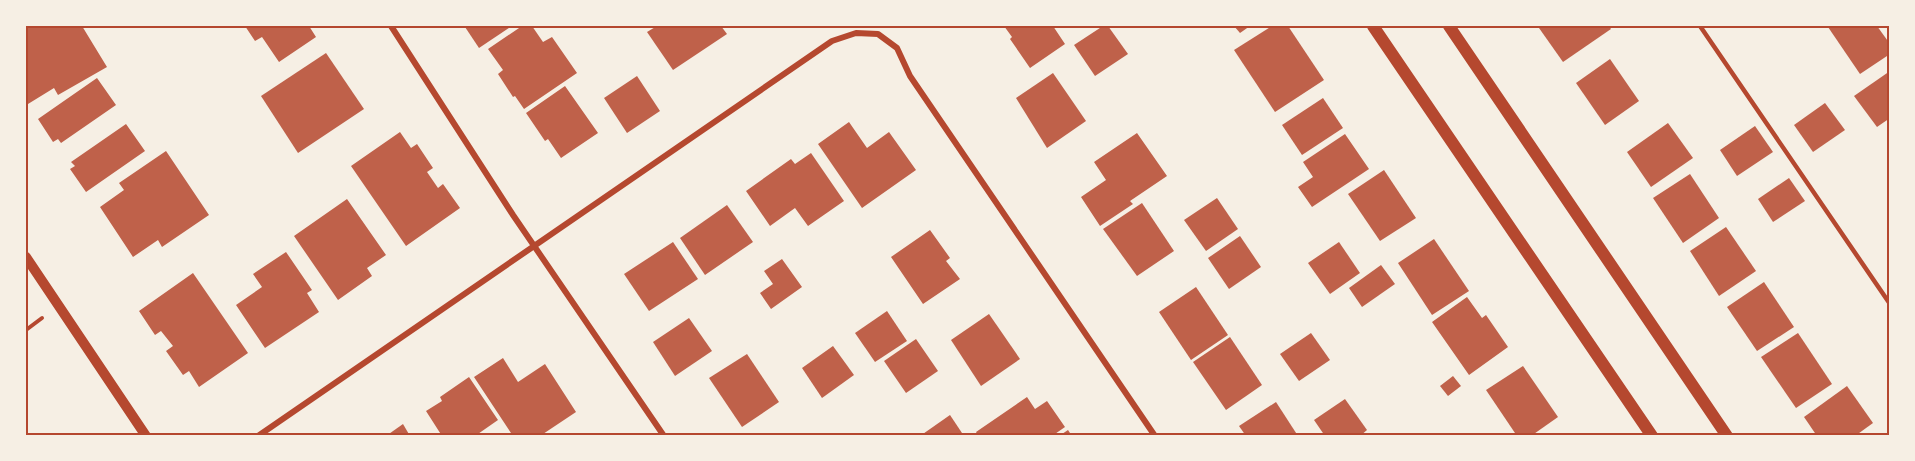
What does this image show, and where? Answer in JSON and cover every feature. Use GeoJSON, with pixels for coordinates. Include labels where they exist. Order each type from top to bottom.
{"type":"FeatureCollection","features":[{"type":"Feature","properties":{"kind":"main road"},"geometry":{"type":"LineString","coordinates":[[1373,26],[1652,435]]}},
{"type":"Feature","properties":{"kind":"main road"},"geometry":{"type":"LineString","coordinates":[[1449,26],[1727,435]]}},
{"type":"Feature","properties":{"kind":"street"},"geometry":{"type":"LineString","coordinates":[[391,26],[535,246],[664,435]]}},
{"type":"Feature","properties":{"kind":"street"},"geometry":{"type":"LineString","coordinates":[[258,435],[832,41],[856,33],[878,34],[897,48],[910,76],[1155,435]]}},
{"type":"Feature","properties":{"kind":"street"},"geometry":{"type":"LineString","coordinates":[[26,257],[146,435]]}},
{"type":"Feature","properties":{"kind":"lane"},"geometry":{"type":"LineString","coordinates":[[1700,26],[1890,304]]}},
{"type":"Feature","properties":{"kind":"building"},"geometry":{"type":"Polygon","coordinates":[[[26,26],[82,26],[107,67],[58,95],[54,88],[28,104],[26,99],[26,26]]]}},
{"type":"Feature","properties":{"kind":"building"},"geometry":{"type":"Polygon","coordinates":[[[245,26],[309,26],[316,37],[279,62],[262,37],[255,41],[245,26]]]}},
{"type":"Feature","properties":{"kind":"building"},"geometry":{"type":"Polygon","coordinates":[[[512,26],[479,48],[465,27],[512,26]]]}},
{"type":"Feature","properties":{"kind":"building"},"geometry":{"type":"Polygon","coordinates":[[[522,26],[532,26],[543,42],[552,37],[577,73],[524,109],[498,74],[503,70],[488,49],[522,26]]]}},
{"type":"Feature","properties":{"kind":"building"},"geometry":{"type":"Polygon","coordinates":[[[657,26],[721,26],[727,34],[673,70],[647,32],[657,26]]]}},
{"type":"Feature","properties":{"kind":"building"},"geometry":{"type":"Polygon","coordinates":[[[1004,26],[1053,26],[1065,44],[1030,68],[1004,26]]]}},
{"type":"Feature","properties":{"kind":"building"},"geometry":{"type":"Polygon","coordinates":[[[1103,26],[1108,26],[1128,54],[1095,76],[1074,45],[1103,26]]]}},
{"type":"Feature","properties":{"kind":"building"},"geometry":{"type":"Polygon","coordinates":[[[1234,26],[1250,26],[1240,33],[1234,26]]]}},
{"type":"Feature","properties":{"kind":"building"},"geometry":{"type":"Polygon","coordinates":[[[1272,26],[1288,26],[1324,80],[1275,112],[1234,50],[1272,26]]]}},
{"type":"Feature","properties":{"kind":"building"},"geometry":{"type":"Polygon","coordinates":[[[1543,26],[1609,26],[1611,29],[1563,62],[1539,28],[1543,26]]]}},
{"type":"Feature","properties":{"kind":"building"},"geometry":{"type":"Polygon","coordinates":[[[1877,26],[1890,44],[1890,54],[1860,74],[1828,27],[1877,26]]]}},
{"type":"Feature","properties":{"kind":"building"},"geometry":{"type":"Polygon","coordinates":[[[326,53],[364,109],[298,153],[261,96],[326,53]]]}},
{"type":"Feature","properties":{"kind":"building"},"geometry":{"type":"Polygon","coordinates":[[[1610,59],[1639,101],[1605,125],[1576,83],[1610,59]]]}},
{"type":"Feature","properties":{"kind":"building"},"geometry":{"type":"Polygon","coordinates":[[[1890,71],[1890,118],[1877,127],[1854,96],[1890,71]]]}},
{"type":"Feature","properties":{"kind":"building"},"geometry":{"type":"Polygon","coordinates":[[[1053,73],[1086,121],[1047,148],[1016,98],[1053,73]]]}},
{"type":"Feature","properties":{"kind":"building"},"geometry":{"type":"Polygon","coordinates":[[[637,76],[660,111],[627,133],[604,98],[637,76]]]}},
{"type":"Feature","properties":{"kind":"building"},"geometry":{"type":"Polygon","coordinates":[[[97,78],[116,105],[61,143],[58,139],[53,142],[38,119],[97,78]]]}},
{"type":"Feature","properties":{"kind":"building"},"geometry":{"type":"Polygon","coordinates":[[[565,86],[598,133],[561,158],[548,139],[545,141],[526,113],[565,86]]]}},
{"type":"Feature","properties":{"kind":"building"},"geometry":{"type":"Polygon","coordinates":[[[1323,98],[1343,128],[1302,155],[1282,125],[1323,98]]]}},
{"type":"Feature","properties":{"kind":"building"},"geometry":{"type":"Polygon","coordinates":[[[1825,103],[1845,130],[1813,152],[1794,125],[1825,103]]]}},
{"type":"Feature","properties":{"kind":"building"},"geometry":{"type":"Polygon","coordinates":[[[849,122],[867,148],[889,132],[916,170],[862,208],[818,144],[849,122]]]}},
{"type":"Feature","properties":{"kind":"building"},"geometry":{"type":"Polygon","coordinates":[[[1668,123],[1693,158],[1651,187],[1627,152],[1668,123]]]}},
{"type":"Feature","properties":{"kind":"building"},"geometry":{"type":"Polygon","coordinates":[[[126,124],[145,151],[86,192],[70,169],[75,166],[71,162],[126,124]]]}},
{"type":"Feature","properties":{"kind":"building"},"geometry":{"type":"Polygon","coordinates":[[[1755,126],[1773,152],[1737,176],[1720,150],[1755,126]]]}},
{"type":"Feature","properties":{"kind":"building"},"geometry":{"type":"Polygon","coordinates":[[[400,132],[411,148],[417,144],[433,168],[427,172],[438,188],[443,184],[460,208],[406,246],[351,166],[400,132]]]}},
{"type":"Feature","properties":{"kind":"building"},"geometry":{"type":"Polygon","coordinates":[[[1137,133],[1167,176],[1130,201],[1133,204],[1100,226],[1081,197],[1106,180],[1094,162],[1137,133]]]}},
{"type":"Feature","properties":{"kind":"building"},"geometry":{"type":"Polygon","coordinates":[[[1345,134],[1369,169],[1312,207],[1298,187],[1313,177],[1303,162],[1345,134]]]}},
{"type":"Feature","properties":{"kind":"building"},"geometry":{"type":"Polygon","coordinates":[[[166,151],[209,215],[162,247],[158,240],[133,257],[100,207],[124,190],[119,183],[166,151]]]}},
{"type":"Feature","properties":{"kind":"building"},"geometry":{"type":"Polygon","coordinates":[[[811,153],[844,201],[808,226],[795,208],[770,226],[746,191],[791,159],[795,164],[811,153]]]}},
{"type":"Feature","properties":{"kind":"building"},"geometry":{"type":"Polygon","coordinates":[[[1384,170],[1416,218],[1380,241],[1348,194],[1384,170]]]}},
{"type":"Feature","properties":{"kind":"building"},"geometry":{"type":"Polygon","coordinates":[[[1690,174],[1719,218],[1683,243],[1653,198],[1690,174]]]}},
{"type":"Feature","properties":{"kind":"building"},"geometry":{"type":"Polygon","coordinates":[[[1789,178],[1805,201],[1773,222],[1758,199],[1789,178]]]}},
{"type":"Feature","properties":{"kind":"building"},"geometry":{"type":"Polygon","coordinates":[[[1217,198],[1238,229],[1206,251],[1184,220],[1217,198]]]}},
{"type":"Feature","properties":{"kind":"building"},"geometry":{"type":"Polygon","coordinates":[[[347,199],[386,255],[367,268],[372,276],[338,300],[294,236],[347,199]]]}},
{"type":"Feature","properties":{"kind":"building"},"geometry":{"type":"Polygon","coordinates":[[[1142,203],[1174,251],[1137,276],[1103,229],[1142,203]]]}},
{"type":"Feature","properties":{"kind":"building"},"geometry":{"type":"Polygon","coordinates":[[[727,205],[753,242],[705,275],[680,238],[727,205]]]}},
{"type":"Feature","properties":{"kind":"building"},"geometry":{"type":"Polygon","coordinates":[[[1726,227],[1756,271],[1719,296],[1690,251],[1726,227]]]}},
{"type":"Feature","properties":{"kind":"building"},"geometry":{"type":"Polygon","coordinates":[[[930,230],[950,258],[946,261],[960,279],[923,304],[891,257],[930,230]]]}},
{"type":"Feature","properties":{"kind":"building"},"geometry":{"type":"Polygon","coordinates":[[[1240,236],[1261,267],[1229,289],[1208,258],[1240,236]]]}},
{"type":"Feature","properties":{"kind":"building"},"geometry":{"type":"Polygon","coordinates":[[[1434,239],[1469,291],[1432,315],[1398,263],[1434,239]]]}},
{"type":"Feature","properties":{"kind":"building"},"geometry":{"type":"Polygon","coordinates":[[[673,242],[698,279],[649,311],[624,274],[673,242]]]}},
{"type":"Feature","properties":{"kind":"building"},"geometry":{"type":"Polygon","coordinates":[[[1339,242],[1360,273],[1330,294],[1308,263],[1339,242]]]}},
{"type":"Feature","properties":{"kind":"building"},"geometry":{"type":"Polygon","coordinates":[[[286,252],[312,290],[307,293],[319,312],[265,348],[236,305],[262,287],[253,274],[286,252]]]}},
{"type":"Feature","properties":{"kind":"building"},"geometry":{"type":"Polygon","coordinates":[[[782,259],[802,287],[771,309],[760,293],[773,284],[764,271],[782,259]]]}},
{"type":"Feature","properties":{"kind":"building"},"geometry":{"type":"Polygon","coordinates":[[[1381,265],[1395,284],[1362,307],[1349,288],[1381,265]]]}},
{"type":"Feature","properties":{"kind":"building"},"geometry":{"type":"Polygon","coordinates":[[[193,273],[248,353],[199,387],[189,371],[183,375],[166,351],[173,346],[161,331],[155,335],[139,311],[193,273]]]}},
{"type":"Feature","properties":{"kind":"building"},"geometry":{"type":"Polygon","coordinates":[[[1764,282],[1794,327],[1757,351],[1727,307],[1764,282]]]}},
{"type":"Feature","properties":{"kind":"building"},"geometry":{"type":"Polygon","coordinates":[[[1196,287],[1228,335],[1191,360],[1159,312],[1196,287]]]}},
{"type":"Feature","properties":{"kind":"building"},"geometry":{"type":"Polygon","coordinates":[[[1467,297],[1482,318],[1486,315],[1508,347],[1469,375],[1432,322],[1467,297]]]}},
{"type":"Feature","properties":{"kind":"building"},"geometry":{"type":"Polygon","coordinates":[[[887,311],[907,341],[875,362],[855,333],[887,311]]]}},
{"type":"Feature","properties":{"kind":"building"},"geometry":{"type":"Polygon","coordinates":[[[989,314],[1020,359],[981,386],[951,340],[989,314]]]}},
{"type":"Feature","properties":{"kind":"building"},"geometry":{"type":"Polygon","coordinates":[[[689,318],[712,351],[675,376],[653,342],[689,318]]]}},
{"type":"Feature","properties":{"kind":"building"},"geometry":{"type":"Polygon","coordinates":[[[1311,333],[1330,360],[1299,381],[1280,354],[1311,333]]]}},
{"type":"Feature","properties":{"kind":"building"},"geometry":{"type":"Polygon","coordinates":[[[1798,333],[1832,384],[1796,408],[1761,357],[1798,333]]]}},
{"type":"Feature","properties":{"kind":"building"},"geometry":{"type":"Polygon","coordinates":[[[1230,337],[1262,385],[1226,410],[1193,362],[1230,337]]]}},
{"type":"Feature","properties":{"kind":"building"},"geometry":{"type":"Polygon","coordinates":[[[916,339],[938,371],[906,393],[884,361],[916,339]]]}},
{"type":"Feature","properties":{"kind":"building"},"geometry":{"type":"Polygon","coordinates":[[[833,346],[854,375],[822,398],[802,368],[833,346]]]}},
{"type":"Feature","properties":{"kind":"building"},"geometry":{"type":"Polygon","coordinates":[[[747,354],[779,402],[742,427],[709,378],[747,354]]]}},
{"type":"Feature","properties":{"kind":"building"},"geometry":{"type":"Polygon","coordinates":[[[503,358],[518,382],[545,364],[576,412],[540,436],[513,436],[474,377],[503,358]]]}},
{"type":"Feature","properties":{"kind":"building"},"geometry":{"type":"Polygon","coordinates":[[[1523,366],[1558,417],[1531,436],[1517,436],[1486,390],[1523,366]]]}},
{"type":"Feature","properties":{"kind":"building"},"geometry":{"type":"Polygon","coordinates":[[[1453,376],[1461,386],[1448,396],[1440,386],[1453,376]]]}},
{"type":"Feature","properties":{"kind":"building"},"geometry":{"type":"Polygon","coordinates":[[[469,377],[498,420],[475,436],[442,436],[426,411],[442,401],[440,397],[469,377]]]}},
{"type":"Feature","properties":{"kind":"building"},"geometry":{"type":"Polygon","coordinates":[[[1847,386],[1873,423],[1855,436],[1817,436],[1804,417],[1847,386]]]}},
{"type":"Feature","properties":{"kind":"building"},"geometry":{"type":"Polygon","coordinates":[[[1027,397],[1035,409],[1047,401],[1065,427],[1052,436],[978,436],[976,432],[1027,397]]]}},
{"type":"Feature","properties":{"kind":"building"},"geometry":{"type":"Polygon","coordinates":[[[1345,399],[1367,430],[1360,436],[1325,436],[1314,420],[1345,399]]]}},
{"type":"Feature","properties":{"kind":"building"},"geometry":{"type":"Polygon","coordinates":[[[1276,402],[1298,436],[1246,436],[1239,426],[1276,402]]]}},
{"type":"Feature","properties":{"kind":"building"},"geometry":{"type":"Polygon","coordinates":[[[950,415],[964,436],[920,436],[950,415]]]}},
{"type":"Feature","properties":{"kind":"building"},"geometry":{"type":"Polygon","coordinates":[[[403,424],[410,436],[386,436],[403,424]]]}},
{"type":"Feature","properties":{"kind":"building"},"geometry":{"type":"Polygon","coordinates":[[[1068,430],[1072,436],[1059,436],[1068,430]]]}}]}
